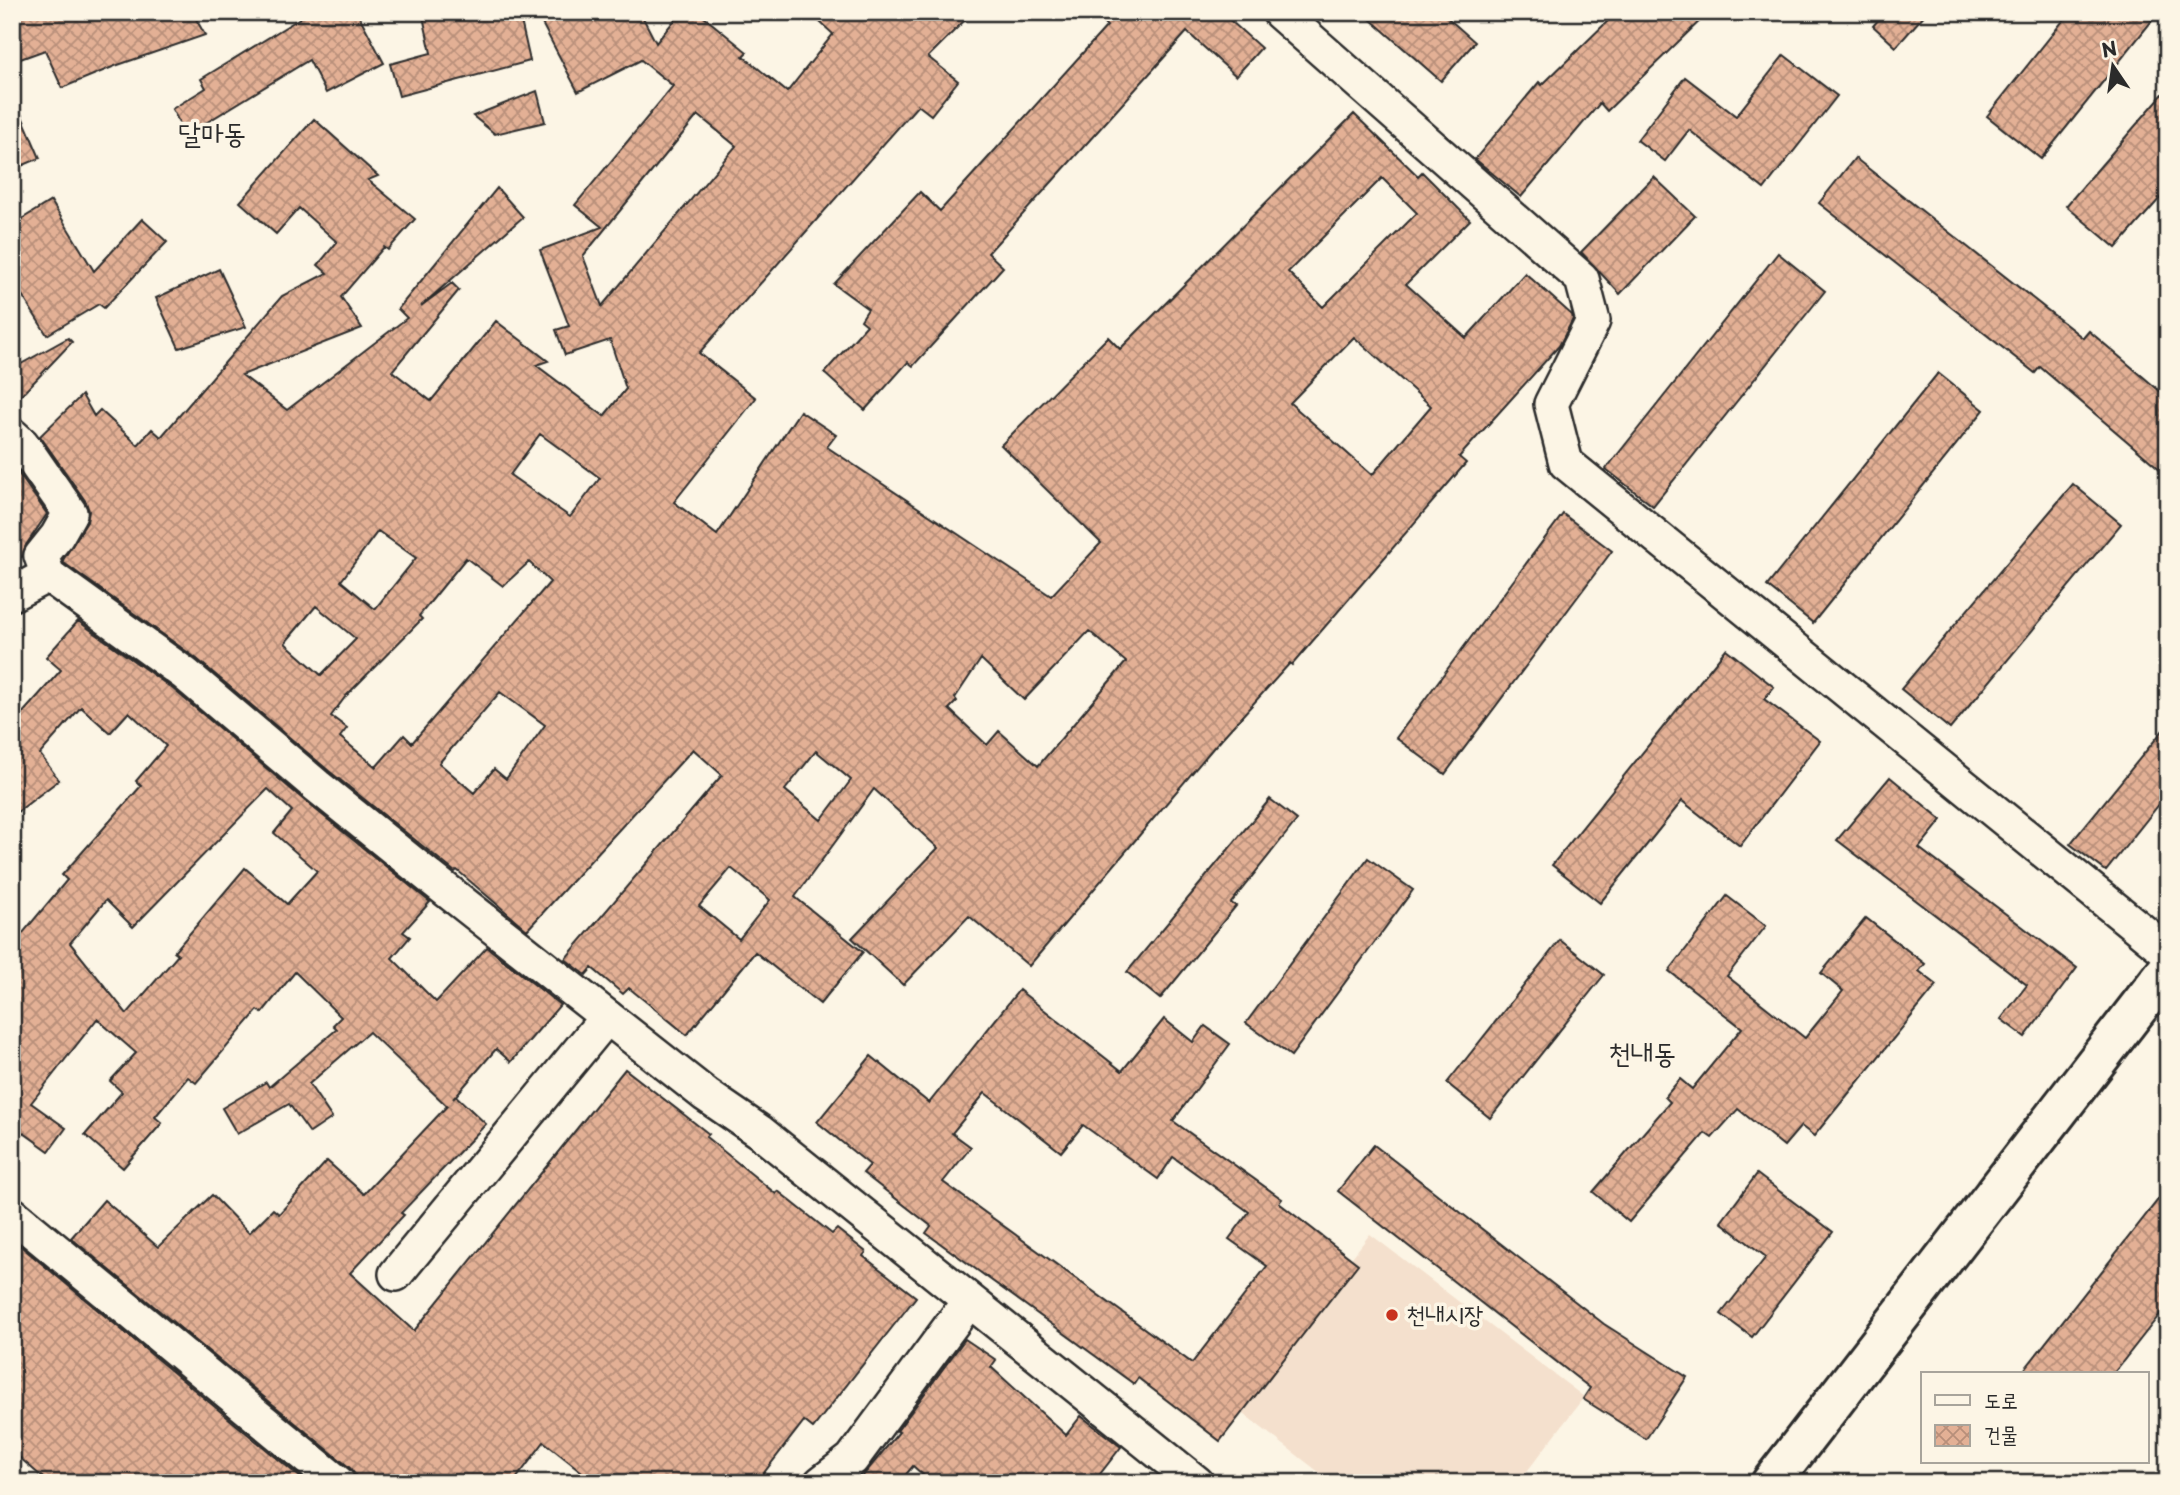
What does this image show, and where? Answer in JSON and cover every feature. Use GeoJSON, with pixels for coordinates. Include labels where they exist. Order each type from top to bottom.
{"type":"FeatureCollection","features":[{"type":"Feature","properties":{"kind":"main road"},"geometry":{"type":"LineString","coordinates":[[1771,1483],[2168,969]]}},
{"type":"Feature","properties":{"kind":"street"},"geometry":{"type":"LineString","coordinates":[[1279,12],[1582,279],[1593,321],[1551,404],[1566,463],[2168,952]]}},
{"type":"Feature","properties":{"kind":"street"},"geometry":{"type":"LineString","coordinates":[[12,435],[22,444],[70,513],[57,537],[41,556],[48,575],[185,674],[317,786],[706,1095],[760,1132],[1197,1483]]}},
{"type":"Feature","properties":{"kind":"street"},"geometry":{"type":"LineString","coordinates":[[12,594],[48,575]]}},
{"type":"Feature","properties":{"kind":"street"},"geometry":{"type":"LineString","coordinates":[[397,1274],[607,1017]]}},
{"type":"Feature","properties":{"kind":"street"},"geometry":{"type":"LineString","coordinates":[[12,1214],[338,1483]]}},
{"type":"Feature","properties":{"kind":"street"},"geometry":{"type":"LineString","coordinates":[[821,1483],[852,1459],[969,1301]]}},
{"type":"Feature","properties":{"kind":"shaded area","name":"천내시장"},"geometry":{"type":"Polygon","coordinates":[[[1370,1234],[1584,1397],[1518,1483],[1333,1483],[1236,1408],[1370,1234]]]}},
{"type":"Feature","properties":{"kind":"building"},"geometry":{"type":"Polygon","coordinates":[[[31,12],[192,12],[205,35],[115,66],[62,88],[45,50],[12,62],[12,19],[31,12]]]}},
{"type":"Feature","properties":{"kind":"building"},"geometry":{"type":"Polygon","coordinates":[[[310,12],[357,12],[384,63],[326,93],[309,60],[186,135],[172,109],[206,88],[201,79],[310,12]]]}},
{"type":"Feature","properties":{"kind":"building"},"geometry":{"type":"Polygon","coordinates":[[[422,12],[519,12],[530,61],[399,96],[390,64],[431,53],[422,12]]]}},
{"type":"Feature","properties":{"kind":"building"},"geometry":{"type":"Polygon","coordinates":[[[536,12],[640,12],[656,43],[681,12],[698,12],[747,52],[743,56],[787,92],[833,34],[809,12],[973,12],[928,57],[958,81],[931,115],[918,105],[699,353],[756,398],[674,502],[717,535],[800,411],[836,435],[827,447],[1051,596],[1101,543],[1001,445],[1108,337],[1120,349],[1354,114],[1418,176],[1422,172],[1470,220],[1406,284],[1466,338],[1525,273],[1572,315],[1573,319],[1559,346],[1459,457],[1466,463],[1292,665],[1290,663],[1214,747],[1029,966],[969,916],[903,985],[852,938],[938,848],[874,789],[795,897],[863,952],[820,1004],[755,952],[687,1035],[629,988],[623,994],[592,968],[586,975],[565,959],[722,775],[693,749],[527,930],[457,870],[455,872],[329,771],[197,659],[64,563],[63,560],[87,522],[89,511],[86,502],[40,436],[82,395],[94,416],[100,410],[138,445],[152,429],[161,437],[282,296],[327,273],[318,265],[337,242],[299,208],[276,234],[240,202],[314,119],[378,176],[368,180],[415,219],[388,250],[384,247],[341,297],[362,328],[242,375],[287,410],[407,318],[398,309],[497,188],[523,217],[421,306],[452,283],[459,290],[392,371],[431,401],[496,321],[548,361],[536,365],[604,416],[626,389],[610,340],[565,355],[556,330],[569,326],[540,250],[602,227],[575,205],[673,86],[641,60],[578,92],[536,12]],[[698,115],[583,256],[602,306],[736,146],[698,115]],[[1382,178],[1288,272],[1323,307],[1417,213],[1382,178]],[[1354,337],[1290,403],[1372,475],[1431,406],[1354,337]],[[540,434],[510,475],[570,517],[600,478],[540,434]],[[378,531],[341,581],[375,609],[416,558],[378,531]],[[466,558],[419,616],[422,619],[346,696],[331,716],[347,728],[340,737],[376,767],[404,735],[412,743],[550,582],[529,562],[503,586],[466,558]],[[316,606],[285,643],[321,675],[356,639],[316,606]],[[1089,631],[1024,700],[981,659],[955,698],[957,701],[949,709],[987,745],[999,731],[1038,766],[1126,662],[1089,631]],[[500,692],[439,763],[474,793],[494,769],[506,779],[545,725],[500,692]],[[816,751],[785,790],[821,820],[851,780],[816,751]],[[731,868],[699,906],[739,939],[770,900],[731,868]]]}},
{"type":"Feature","properties":{"kind":"building"},"geometry":{"type":"Polygon","coordinates":[[[1092,12],[1221,12],[1261,48],[1236,76],[1187,32],[988,253],[1003,267],[913,366],[908,362],[865,410],[824,373],[867,325],[861,320],[868,309],[834,284],[920,192],[940,211],[1107,26],[1092,12]]]}},
{"type":"Feature","properties":{"kind":"building"},"geometry":{"type":"Polygon","coordinates":[[[1362,12],[1441,12],[1475,42],[1441,81],[1362,12]]]}},
{"type":"Feature","properties":{"kind":"building"},"geometry":{"type":"Polygon","coordinates":[[[1617,12],[1709,12],[1607,111],[1600,103],[1521,197],[1475,159],[1539,82],[1542,85],[1617,12]]]}},
{"type":"Feature","properties":{"kind":"building"},"geometry":{"type":"Polygon","coordinates":[[[1885,12],[1927,12],[1896,47],[1873,26],[1885,12]]]}},
{"type":"Feature","properties":{"kind":"building"},"geometry":{"type":"Polygon","coordinates":[[[2070,12],[2159,12],[2041,159],[1987,116],[2070,12]]]}},
{"type":"Feature","properties":{"kind":"building"},"geometry":{"type":"Polygon","coordinates":[[[1784,55],[1837,96],[1764,189],[1689,130],[1665,161],[1637,140],[1685,77],[1736,116],[1784,55]]]}},
{"type":"Feature","properties":{"kind":"building"},"geometry":{"type":"Polygon","coordinates":[[[2168,88],[2168,189],[2116,248],[2066,206],[2168,88]]]}},
{"type":"Feature","properties":{"kind":"building"},"geometry":{"type":"Polygon","coordinates":[[[537,91],[545,122],[495,134],[473,116],[537,91]]]}},
{"type":"Feature","properties":{"kind":"building"},"geometry":{"type":"Polygon","coordinates":[[[12,93],[40,158],[12,170],[12,93]]]}},
{"type":"Feature","properties":{"kind":"building"},"geometry":{"type":"Polygon","coordinates":[[[1855,158],[2083,338],[2089,331],[2168,398],[2168,476],[2040,367],[2035,373],[1819,203],[1855,158]]]}},
{"type":"Feature","properties":{"kind":"building"},"geometry":{"type":"Polygon","coordinates":[[[1654,177],[1695,216],[1620,294],[1581,252],[1654,177]]]}},
{"type":"Feature","properties":{"kind":"building"},"geometry":{"type":"Polygon","coordinates":[[[51,201],[94,271],[142,219],[167,242],[104,308],[99,304],[47,335],[12,279],[12,225],[51,201]]]}},
{"type":"Feature","properties":{"kind":"building"},"geometry":{"type":"Polygon","coordinates":[[[1778,253],[1825,291],[1653,506],[1606,469],[1778,253]]]}},
{"type":"Feature","properties":{"kind":"building"},"geometry":{"type":"Polygon","coordinates":[[[219,269],[246,327],[179,348],[156,298],[219,269]]]}},
{"type":"Feature","properties":{"kind":"building"},"geometry":{"type":"Polygon","coordinates":[[[68,338],[72,342],[12,405],[12,369],[68,338]]]}},
{"type":"Feature","properties":{"kind":"building"},"geometry":{"type":"Polygon","coordinates":[[[1938,373],[1984,410],[1813,623],[1767,586],[1938,373]]]}},
{"type":"Feature","properties":{"kind":"building"},"geometry":{"type":"Polygon","coordinates":[[[12,464],[47,514],[26,545],[22,556],[12,567],[12,464]]]}},
{"type":"Feature","properties":{"kind":"building"},"geometry":{"type":"Polygon","coordinates":[[[2073,484],[2121,524],[1950,729],[1901,689],[2073,484]]]}},
{"type":"Feature","properties":{"kind":"building"},"geometry":{"type":"Polygon","coordinates":[[[1563,514],[1612,551],[1445,774],[1396,738],[1563,514]]]}},
{"type":"Feature","properties":{"kind":"building"},"geometry":{"type":"Polygon","coordinates":[[[78,621],[173,689],[430,902],[403,932],[410,937],[392,958],[436,1002],[487,947],[560,1005],[511,1062],[496,1049],[453,1099],[456,1096],[486,1124],[401,1213],[404,1215],[350,1273],[414,1331],[625,1069],[709,1134],[706,1137],[776,1194],[778,1191],[832,1234],[837,1229],[866,1252],[863,1256],[916,1297],[813,1428],[804,1421],[756,1483],[596,1483],[544,1442],[513,1483],[357,1483],[350,1468],[71,1238],[104,1200],[158,1247],[212,1195],[249,1233],[273,1209],[279,1214],[327,1161],[364,1194],[447,1106],[369,1032],[309,1084],[332,1118],[310,1133],[289,1104],[237,1134],[222,1108],[266,1082],[269,1087],[337,1029],[333,1025],[341,1017],[295,972],[262,1013],[258,1010],[196,1083],[188,1077],[155,1117],[162,1123],[123,1168],[85,1135],[122,1092],[110,1081],[136,1053],[97,1019],[31,1103],[66,1128],[49,1151],[12,1127],[12,946],[67,880],[62,875],[141,786],[136,781],[166,746],[129,712],[110,733],[81,707],[40,754],[59,780],[12,816],[12,725],[61,670],[46,657],[78,621]],[[268,789],[133,927],[106,900],[70,943],[127,1014],[178,955],[174,952],[245,868],[287,904],[317,871],[274,833],[292,811],[268,789]]]}},
{"type":"Feature","properties":{"kind":"building"},"geometry":{"type":"Polygon","coordinates":[[[1726,649],[1774,687],[1764,699],[1820,741],[1740,846],[1682,801],[1600,903],[1552,865],[1726,649]]]}},
{"type":"Feature","properties":{"kind":"building"},"geometry":{"type":"Polygon","coordinates":[[[2168,724],[2168,793],[2106,871],[2070,844],[2168,724]]]}},
{"type":"Feature","properties":{"kind":"building"},"geometry":{"type":"Polygon","coordinates":[[[1890,777],[1942,820],[1919,848],[2077,968],[2025,1037],[2001,1019],[2027,985],[1837,840],[1890,777]]]}},
{"type":"Feature","properties":{"kind":"building"},"geometry":{"type":"Polygon","coordinates":[[[1270,799],[1297,820],[1231,903],[1236,906],[1160,999],[1127,972],[1270,799]]]}},
{"type":"Feature","properties":{"kind":"building"},"geometry":{"type":"Polygon","coordinates":[[[1368,858],[1413,890],[1291,1056],[1246,1023],[1368,858]]]}},
{"type":"Feature","properties":{"kind":"building"},"geometry":{"type":"Polygon","coordinates":[[[1727,896],[1766,926],[1727,976],[1805,1038],[1843,991],[1821,973],[1866,918],[1925,964],[1919,971],[1937,985],[1814,1136],[1801,1126],[1784,1146],[1738,1109],[1712,1138],[1705,1133],[1629,1222],[1593,1192],[1670,1102],[1665,1097],[1680,1079],[1692,1089],[1742,1028],[1669,971],[1727,896]]]}},
{"type":"Feature","properties":{"kind":"building"},"geometry":{"type":"Polygon","coordinates":[[[1560,940],[1604,975],[1490,1118],[1447,1083],[1560,940]]]}},
{"type":"Feature","properties":{"kind":"building"},"geometry":{"type":"Polygon","coordinates":[[[1019,990],[1122,1071],[1164,1019],[1193,1042],[1205,1026],[1230,1044],[1173,1121],[1282,1199],[1279,1203],[1358,1264],[1220,1441],[1138,1378],[1134,1384],[926,1233],[931,1226],[863,1173],[870,1165],[817,1122],[871,1056],[929,1103],[1019,990]],[[985,1093],[952,1133],[971,1147],[943,1182],[1192,1363],[1267,1266],[1229,1239],[1249,1212],[1173,1157],[1158,1179],[1083,1125],[1061,1152],[985,1093]]]}},
{"type":"Feature","properties":{"kind":"building"},"geometry":{"type":"Polygon","coordinates":[[[1374,1145],[1604,1324],[1687,1377],[1646,1439],[1583,1399],[1590,1388],[1338,1191],[1374,1145]]]}},
{"type":"Feature","properties":{"kind":"building"},"geometry":{"type":"Polygon","coordinates":[[[1757,1174],[1833,1232],[1752,1337],[1721,1314],[1766,1257],[1721,1222],[1757,1174]]]}},
{"type":"Feature","properties":{"kind":"building"},"geometry":{"type":"Polygon","coordinates":[[[2168,1187],[2168,1304],[2115,1372],[2023,1372],[2168,1187]]]}},
{"type":"Feature","properties":{"kind":"building"},"geometry":{"type":"Polygon","coordinates":[[[12,1239],[307,1483],[49,1483],[12,1451],[12,1239]]]}},
{"type":"Feature","properties":{"kind":"building"},"geometry":{"type":"Polygon","coordinates":[[[965,1339],[996,1360],[991,1367],[1066,1435],[1081,1416],[1121,1447],[1093,1483],[932,1483],[913,1466],[899,1483],[857,1483],[899,1432],[897,1431],[965,1339]]]}},
{"type":"Feature","properties":{"kind":"place","name":"천내시장"},"geometry":{"type":"Point","coordinates":[1392,1315]}},
{"type":"Feature","properties":{"kind":"district","name":"달마동"},"geometry":{"type":"Point","coordinates":[212,133]}},
{"type":"Feature","properties":{"kind":"district","name":"천내동"},"geometry":{"type":"Point","coordinates":[1642,1053]}}]}
